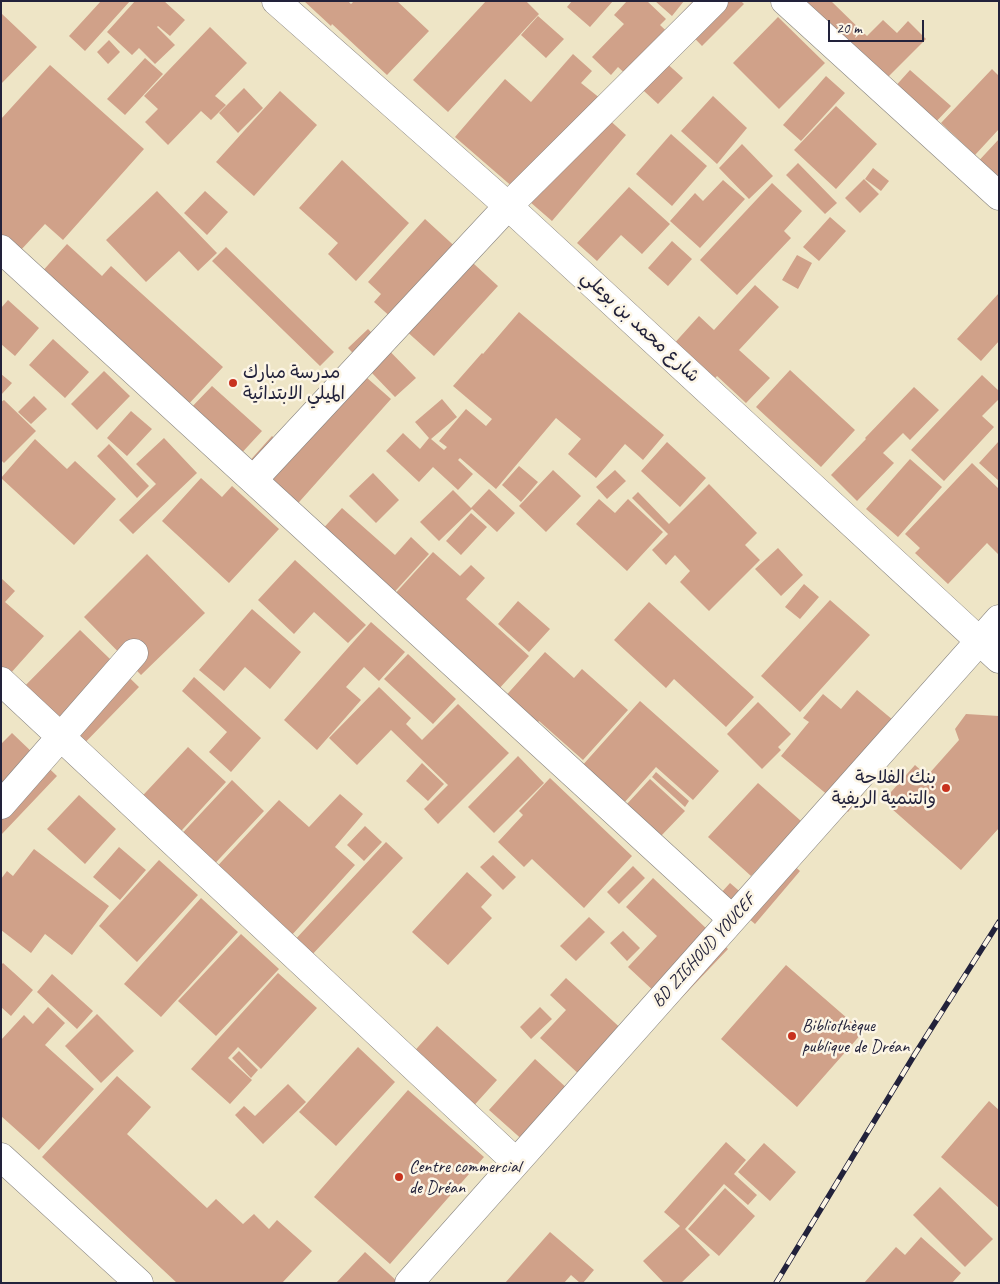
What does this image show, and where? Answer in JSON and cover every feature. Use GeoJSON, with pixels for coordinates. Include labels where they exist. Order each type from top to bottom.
{"type":"FeatureCollection","features":[{"type":"Feature","properties":{"kind":"street","name":"شارع محمد بن بوعلي"},"geometry":{"type":"LineString","coordinates":[[276,1],[508,206],[999,659]]}},
{"type":"Feature","properties":{"kind":"street"},"geometry":{"type":"LineString","coordinates":[[252,480],[508,206],[714,1]]}},
{"type":"Feature","properties":{"kind":"street"},"geometry":{"type":"LineString","coordinates":[[785,1],[999,196]]}},
{"type":"Feature","properties":{"kind":"street"},"geometry":{"type":"LineString","coordinates":[[1,250],[732,919]]}},
{"type":"Feature","properties":{"kind":"street","name":"BD ZIGHOUD YOUCEF"},"geometry":{"type":"LineString","coordinates":[[409,1283],[999,618]]}},
{"type":"Feature","properties":{"kind":"street"},"geometry":{"type":"LineString","coordinates":[[1,805],[134,653]]}},
{"type":"Feature","properties":{"kind":"street"},"geometry":{"type":"LineString","coordinates":[[1,681],[516,1162]]}},
{"type":"Feature","properties":{"kind":"street"},"geometry":{"type":"LineString","coordinates":[[1,1157],[139,1283]]}},
{"type":"Feature","properties":{"kind":"building"},"geometry":{"type":"Polygon","coordinates":[[[101,1],[130,1],[85,51],[69,36],[101,1]]]}},
{"type":"Feature","properties":{"kind":"building"},"geometry":{"type":"Polygon","coordinates":[[[135,1],[164,1],[185,20],[170,36],[157,27],[175,45],[155,64],[139,48],[132,55],[107,32],[135,1]]]}},
{"type":"Feature","properties":{"kind":"building"},"geometry":{"type":"Polygon","coordinates":[[[304,1],[348,1],[351,4],[354,1],[397,1],[429,31],[387,75],[304,1]]]}},
{"type":"Feature","properties":{"kind":"building"},"geometry":{"type":"Polygon","coordinates":[[[486,1],[526,1],[539,14],[448,112],[413,80],[486,1]]]}},
{"type":"Feature","properties":{"kind":"building"},"geometry":{"type":"Polygon","coordinates":[[[572,1],[613,1],[590,27],[567,7],[572,1]]]}},
{"type":"Feature","properties":{"kind":"building"},"geometry":{"type":"Polygon","coordinates":[[[627,1],[647,1],[666,19],[660,25],[679,43],[663,60],[683,78],[658,104],[618,67],[611,75],[592,57],[624,24],[614,15],[627,1]]]}},
{"type":"Feature","properties":{"kind":"building"},"geometry":{"type":"Polygon","coordinates":[[[655,1],[684,1],[672,16],[655,1]]]}},
{"type":"Feature","properties":{"kind":"building"},"geometry":{"type":"Polygon","coordinates":[[[693,1],[741,1],[744,4],[702,46],[676,19],[693,1]]]}},
{"type":"Feature","properties":{"kind":"building"},"geometry":{"type":"Polygon","coordinates":[[[801,1],[831,1],[867,36],[883,20],[897,33],[908,21],[926,39],[884,81],[801,1]]]}},
{"type":"Feature","properties":{"kind":"building"},"geometry":{"type":"Polygon","coordinates":[[[1,13],[37,47],[1,84],[1,13]]]}},
{"type":"Feature","properties":{"kind":"building"},"geometry":{"type":"Polygon","coordinates":[[[538,16],[564,39],[546,58],[521,35],[538,16]]]}},
{"type":"Feature","properties":{"kind":"building"},"geometry":{"type":"Polygon","coordinates":[[[778,17],[825,63],[779,109],[733,63],[778,17]]]}},
{"type":"Feature","properties":{"kind":"building"},"geometry":{"type":"Polygon","coordinates":[[[210,27],[247,63],[215,96],[226,105],[211,120],[201,111],[168,145],[145,122],[158,109],[144,96],[210,27]]]}},
{"type":"Feature","properties":{"kind":"building"},"geometry":{"type":"Polygon","coordinates":[[[109,40],[120,52],[108,64],[97,52],[109,40]]]}},
{"type":"Feature","properties":{"kind":"building"},"geometry":{"type":"Polygon","coordinates":[[[573,54],[592,71],[581,83],[601,99],[595,107],[626,135],[552,221],[455,137],[505,79],[531,102],[573,54]]]}},
{"type":"Feature","properties":{"kind":"building"},"geometry":{"type":"Polygon","coordinates":[[[145,58],[163,74],[125,115],[107,99],[145,58]]]}},
{"type":"Feature","properties":{"kind":"building"},"geometry":{"type":"Polygon","coordinates":[[[50,65],[144,149],[63,240],[45,224],[20,251],[1,234],[1,119],[50,65]]]}},
{"type":"Feature","properties":{"kind":"building"},"geometry":{"type":"Polygon","coordinates":[[[992,69],[999,76],[999,129],[975,155],[941,123],[992,69]]]}},
{"type":"Feature","properties":{"kind":"building"},"geometry":{"type":"Polygon","coordinates":[[[910,70],[951,106],[932,126],[892,90],[910,70]]]}},
{"type":"Feature","properties":{"kind":"building"},"geometry":{"type":"Polygon","coordinates":[[[826,76],[845,93],[801,141],[783,125],[826,76]]]}},
{"type":"Feature","properties":{"kind":"building"},"geometry":{"type":"Polygon","coordinates":[[[244,88],[263,108],[238,133],[219,113],[244,88]]]}},
{"type":"Feature","properties":{"kind":"building"},"geometry":{"type":"Polygon","coordinates":[[[280,91],[317,125],[254,196],[216,162],[280,91]]]}},
{"type":"Feature","properties":{"kind":"building"},"geometry":{"type":"Polygon","coordinates":[[[713,96],[747,128],[717,164],[681,131],[713,96]]]}},
{"type":"Feature","properties":{"kind":"building"},"geometry":{"type":"Polygon","coordinates":[[[836,106],[877,144],[836,189],[794,150],[836,106]]]}},
{"type":"Feature","properties":{"kind":"building"},"geometry":{"type":"Polygon","coordinates":[[[671,134],[707,166],[672,206],[636,174],[671,134]]]}},
{"type":"Feature","properties":{"kind":"building"},"geometry":{"type":"Polygon","coordinates":[[[999,139],[999,189],[973,167],[999,139]]]}},
{"type":"Feature","properties":{"kind":"building"},"geometry":{"type":"Polygon","coordinates":[[[742,144],[773,176],[749,199],[719,168],[742,144]]]}},
{"type":"Feature","properties":{"kind":"building"},"geometry":{"type":"Polygon","coordinates":[[[342,160],[409,223],[356,281],[328,254],[338,243],[299,208],[342,160]]]}},
{"type":"Feature","properties":{"kind":"building"},"geometry":{"type":"Polygon","coordinates":[[[798,163],[837,203],[825,214],[786,175],[798,163]]]}},
{"type":"Feature","properties":{"kind":"building"},"geometry":{"type":"Polygon","coordinates":[[[873,168],[889,181],[881,191],[865,179],[873,168]]]}},
{"type":"Feature","properties":{"kind":"building"},"geometry":{"type":"Polygon","coordinates":[[[864,179],[879,194],[860,213],[845,198],[864,179]]]}},
{"type":"Feature","properties":{"kind":"building"},"geometry":{"type":"Polygon","coordinates":[[[723,180],[745,199],[700,248],[670,221],[695,193],[703,201],[723,180]]]}},
{"type":"Feature","properties":{"kind":"building"},"geometry":{"type":"Polygon","coordinates":[[[772,183],[802,211],[784,231],[791,238],[737,295],[700,260],[772,183]]]}},
{"type":"Feature","properties":{"kind":"building"},"geometry":{"type":"Polygon","coordinates":[[[629,187],[670,224],[642,254],[621,235],[597,261],[577,243],[629,187]]]}},
{"type":"Feature","properties":{"kind":"building"},"geometry":{"type":"Polygon","coordinates":[[[157,191],[217,253],[198,271],[179,251],[146,282],[106,240],[157,191]]]}},
{"type":"Feature","properties":{"kind":"building"},"geometry":{"type":"Polygon","coordinates":[[[205,191],[228,212],[207,235],[184,213],[205,191]]]}},
{"type":"Feature","properties":{"kind":"building"},"geometry":{"type":"Polygon","coordinates":[[[830,217],[846,231],[819,261],[803,247],[830,217]]]}},
{"type":"Feature","properties":{"kind":"building"},"geometry":{"type":"Polygon","coordinates":[[[425,219],[498,286],[434,356],[374,302],[381,294],[368,282],[425,219]]]}},
{"type":"Feature","properties":{"kind":"building"},"geometry":{"type":"Polygon","coordinates":[[[672,241],[692,259],[668,286],[648,268],[672,241]]]}},
{"type":"Feature","properties":{"kind":"building"},"geometry":{"type":"Polygon","coordinates":[[[67,244],[102,276],[111,266],[223,367],[186,407],[39,275],[67,244]]]}},
{"type":"Feature","properties":{"kind":"building"},"geometry":{"type":"Polygon","coordinates":[[[226,247],[334,352],[320,366],[212,261],[226,247]]]}},
{"type":"Feature","properties":{"kind":"building"},"geometry":{"type":"Polygon","coordinates":[[[797,255],[812,263],[798,289],[782,280],[797,255]]]}},
{"type":"Feature","properties":{"kind":"building"},"geometry":{"type":"Polygon","coordinates":[[[755,285],[779,307],[739,350],[770,378],[746,403],[717,376],[711,383],[671,347],[699,316],[714,330],[755,285]]]}},
{"type":"Feature","properties":{"kind":"building"},"geometry":{"type":"Polygon","coordinates":[[[999,293],[999,341],[981,361],[957,339],[999,293]]]}},
{"type":"Feature","properties":{"kind":"building"},"geometry":{"type":"Polygon","coordinates":[[[8,300],[39,328],[15,356],[1,344],[1,308],[8,300]]]}},
{"type":"Feature","properties":{"kind":"building"},"geometry":{"type":"Polygon","coordinates":[[[519,312],[664,435],[643,460],[625,444],[596,478],[568,454],[581,439],[556,418],[496,489],[460,458],[458,460],[473,474],[458,490],[433,467],[419,482],[386,451],[403,433],[420,449],[429,438],[415,422],[442,399],[457,417],[431,439],[444,450],[447,447],[439,441],[466,409],[486,426],[492,419],[453,386],[519,312]]]}},
{"type":"Feature","properties":{"kind":"building"},"geometry":{"type":"Polygon","coordinates":[[[368,329],[416,378],[395,397],[348,348],[368,329]]]}},
{"type":"Feature","properties":{"kind":"building"},"geometry":{"type":"Polygon","coordinates":[[[53,339],[89,372],[65,398],[29,365],[53,339]]]}},
{"type":"Feature","properties":{"kind":"building"},"geometry":{"type":"Polygon","coordinates":[[[349,362],[391,399],[292,510],[246,465],[272,436],[288,451],[349,362]]]}},
{"type":"Feature","properties":{"kind":"building"},"geometry":{"type":"Polygon","coordinates":[[[790,370],[855,430],[821,467],[756,407],[790,370]]]}},
{"type":"Feature","properties":{"kind":"building"},"geometry":{"type":"Polygon","coordinates":[[[104,371],[130,396],[97,430],[71,404],[104,371]]]}},
{"type":"Feature","properties":{"kind":"building"},"geometry":{"type":"Polygon","coordinates":[[[1,374],[12,383],[1,395],[1,374]]]}},
{"type":"Feature","properties":{"kind":"building"},"geometry":{"type":"Polygon","coordinates":[[[982,375],[999,391],[999,399],[982,416],[994,427],[944,481],[911,450],[982,375]]]}},
{"type":"Feature","properties":{"kind":"building"},"geometry":{"type":"Polygon","coordinates":[[[212,386],[262,431],[237,458],[187,412],[212,386]]]}},
{"type":"Feature","properties":{"kind":"building"},"geometry":{"type":"Polygon","coordinates":[[[914,387],[939,410],[910,440],[903,433],[883,453],[894,463],[857,501],[831,475],[914,387]]]}},
{"type":"Feature","properties":{"kind":"building"},"geometry":{"type":"Polygon","coordinates":[[[34,396],[47,409],[31,424],[18,412],[34,396]]]}},
{"type":"Feature","properties":{"kind":"building"},"geometry":{"type":"Polygon","coordinates":[[[4,400],[36,431],[4,463],[1,460],[1,402],[4,400]]]}},
{"type":"Feature","properties":{"kind":"building"},"geometry":{"type":"Polygon","coordinates":[[[131,411],[152,429],[127,456],[107,438],[131,411]]]}},
{"type":"Feature","properties":{"kind":"building"},"geometry":{"type":"Polygon","coordinates":[[[164,438],[197,473],[133,534],[119,520],[156,484],[136,464],[164,438]]]}},
{"type":"Feature","properties":{"kind":"building"},"geometry":{"type":"Polygon","coordinates":[[[35,439],[67,469],[75,461],[116,499],[74,545],[1,478],[35,439]]]}},
{"type":"Feature","properties":{"kind":"building"},"geometry":{"type":"Polygon","coordinates":[[[999,441],[999,481],[979,463],[999,441]]]}},
{"type":"Feature","properties":{"kind":"building"},"geometry":{"type":"Polygon","coordinates":[[[667,442],[706,478],[680,507],[641,471],[667,442]]]}},
{"type":"Feature","properties":{"kind":"building"},"geometry":{"type":"Polygon","coordinates":[[[109,444],[149,486],[137,498],[97,456],[109,444]]]}},
{"type":"Feature","properties":{"kind":"building"},"geometry":{"type":"Polygon","coordinates":[[[910,459],[942,487],[898,537],[866,509],[910,459]]]}},
{"type":"Feature","properties":{"kind":"building"},"geometry":{"type":"Polygon","coordinates":[[[972,463],[999,489],[999,555],[987,543],[948,584],[915,553],[920,548],[905,534],[972,463]]]}},
{"type":"Feature","properties":{"kind":"building"},"geometry":{"type":"Polygon","coordinates":[[[519,466],[538,482],[521,502],[502,485],[519,466]]]}},
{"type":"Feature","properties":{"kind":"building"},"geometry":{"type":"Polygon","coordinates":[[[553,470],[581,496],[546,532],[519,506],[553,470]]]}},
{"type":"Feature","properties":{"kind":"building"},"geometry":{"type":"Polygon","coordinates":[[[615,470],[626,481],[607,499],[596,487],[615,470]]]}},
{"type":"Feature","properties":{"kind":"building"},"geometry":{"type":"Polygon","coordinates":[[[373,473],[399,500],[376,523],[349,496],[373,473]]]}},
{"type":"Feature","properties":{"kind":"building"},"geometry":{"type":"Polygon","coordinates":[[[201,478],[222,497],[232,486],[279,529],[229,583],[162,521],[201,478]]]}},
{"type":"Feature","properties":{"kind":"building"},"geometry":{"type":"Polygon","coordinates":[[[709,484],[757,533],[745,545],[760,560],[709,611],[680,582],[690,571],[675,555],[666,565],[652,550],[668,534],[632,498],[638,492],[669,524],[709,484]]]}},
{"type":"Feature","properties":{"kind":"building"},"geometry":{"type":"Polygon","coordinates":[[[489,489],[515,513],[497,532],[472,509],[439,541],[420,522],[453,490],[471,508],[489,489]]]}},
{"type":"Feature","properties":{"kind":"building"},"geometry":{"type":"Polygon","coordinates":[[[599,499],[615,513],[628,499],[663,532],[627,571],[576,524],[599,499]]]}},
{"type":"Feature","properties":{"kind":"building"},"geometry":{"type":"Polygon","coordinates":[[[342,508],[395,555],[411,537],[429,554],[389,598],[318,534],[342,508]]]}},
{"type":"Feature","properties":{"kind":"building"},"geometry":{"type":"Polygon","coordinates":[[[471,513],[487,527],[461,555],[446,541],[471,513]]]}},
{"type":"Feature","properties":{"kind":"building"},"geometry":{"type":"Polygon","coordinates":[[[778,548],[803,575],[781,596],[755,569],[778,548]]]}},
{"type":"Feature","properties":{"kind":"building"},"geometry":{"type":"Polygon","coordinates":[[[433,552],[460,576],[471,565],[485,578],[466,599],[529,656],[497,691],[392,597],[433,552]]]}},
{"type":"Feature","properties":{"kind":"building"},"geometry":{"type":"Polygon","coordinates":[[[147,554],[205,613],[141,675],[84,617],[147,554]]]}},
{"type":"Feature","properties":{"kind":"building"},"geometry":{"type":"Polygon","coordinates":[[[295,560],[366,625],[348,643],[314,612],[294,634],[258,600],[295,560]]]}},
{"type":"Feature","properties":{"kind":"building"},"geometry":{"type":"Polygon","coordinates":[[[1,578],[15,591],[5,602],[44,636],[1,684],[1,578]]]}},
{"type":"Feature","properties":{"kind":"building"},"geometry":{"type":"Polygon","coordinates":[[[804,584],[819,597],[800,619],[785,607],[804,584]]]}},
{"type":"Feature","properties":{"kind":"building"},"geometry":{"type":"Polygon","coordinates":[[[830,600],[870,635],[800,712],[761,676],[830,600]]]}},
{"type":"Feature","properties":{"kind":"building"},"geometry":{"type":"Polygon","coordinates":[[[518,601],[550,629],[529,652],[498,624],[518,601]]]}},
{"type":"Feature","properties":{"kind":"building"},"geometry":{"type":"Polygon","coordinates":[[[649,602],[754,697],[726,727],[674,679],[666,688],[614,640],[649,602]]]}},
{"type":"Feature","properties":{"kind":"building"},"geometry":{"type":"Polygon","coordinates":[[[252,609],[301,652],[270,689],[245,667],[224,691],[199,670],[252,609]]]}},
{"type":"Feature","properties":{"kind":"building"},"geometry":{"type":"Polygon","coordinates":[[[371,622],[405,652],[379,681],[364,667],[346,687],[361,700],[317,750],[284,720],[371,622]]]}},
{"type":"Feature","properties":{"kind":"building"},"geometry":{"type":"Polygon","coordinates":[[[80,630],[139,687],[73,755],[14,697],[80,630]]]}},
{"type":"Feature","properties":{"kind":"building"},"geometry":{"type":"Polygon","coordinates":[[[545,652],[574,678],[582,669],[628,710],[583,760],[539,721],[533,728],[502,700],[545,652]]]}},
{"type":"Feature","properties":{"kind":"building"},"geometry":{"type":"Polygon","coordinates":[[[408,654],[456,699],[433,724],[384,679],[408,654]]]}},
{"type":"Feature","properties":{"kind":"building"},"geometry":{"type":"Polygon","coordinates":[[[194,677],[261,738],[231,772],[209,752],[227,732],[182,691],[194,677]]]}},
{"type":"Feature","properties":{"kind":"building"},"geometry":{"type":"Polygon","coordinates":[[[379,687],[411,718],[406,724],[422,740],[458,704],[509,753],[438,824],[424,809],[448,785],[391,730],[357,765],[329,738],[379,687]]]}},
{"type":"Feature","properties":{"kind":"building"},"geometry":{"type":"Polygon","coordinates":[[[857,690],[911,735],[848,812],[781,756],[809,722],[803,718],[823,694],[841,709],[857,690]]]}},
{"type":"Feature","properties":{"kind":"building"},"geometry":{"type":"Polygon","coordinates":[[[640,701],[719,771],[693,800],[656,767],[623,804],[581,767],[640,701]]]}},
{"type":"Feature","properties":{"kind":"building"},"geometry":{"type":"Polygon","coordinates":[[[758,702],[791,734],[778,747],[781,750],[762,769],[727,734],[758,702]]]}},
{"type":"Feature","properties":{"kind":"building","name":"بنك الفلاحة والتنمية الريفية"},"geometry":{"type":"Polygon","coordinates":[[[966,714],[999,716],[999,828],[961,870],[883,801],[915,765],[927,776],[959,740],[955,729],[966,714]]]}},
{"type":"Feature","properties":{"kind":"building"},"geometry":{"type":"Polygon","coordinates":[[[12,733],[57,776],[1,835],[1,744],[12,733]]]}},
{"type":"Feature","properties":{"kind":"building"},"geometry":{"type":"Polygon","coordinates":[[[188,747],[226,782],[172,841],[133,806],[188,747]]]}},
{"type":"Feature","properties":{"kind":"building"},"geometry":{"type":"Polygon","coordinates":[[[518,756],[544,783],[494,833],[468,807],[518,756]]]}},
{"type":"Feature","properties":{"kind":"building"},"geometry":{"type":"Polygon","coordinates":[[[422,763],[444,784],[428,801],[406,781],[422,763]]]}},
{"type":"Feature","properties":{"kind":"building"},"geometry":{"type":"Polygon","coordinates":[[[656,772],[689,801],[685,807],[652,777],[656,772]]]}},
{"type":"Feature","properties":{"kind":"building"},"geometry":{"type":"Polygon","coordinates":[[[550,778],[632,856],[584,908],[532,859],[524,867],[498,842],[523,815],[519,811],[550,778]]]}},
{"type":"Feature","properties":{"kind":"building"},"geometry":{"type":"Polygon","coordinates":[[[650,779],[685,811],[660,837],[626,805],[650,779]]]}},
{"type":"Feature","properties":{"kind":"building"},"geometry":{"type":"Polygon","coordinates":[[[232,780],[264,811],[207,872],[175,841],[232,780]]]}},
{"type":"Feature","properties":{"kind":"building"},"geometry":{"type":"Polygon","coordinates":[[[758,783],[801,821],[751,876],[708,837],[758,783]]]}},
{"type":"Feature","properties":{"kind":"building"},"geometry":{"type":"Polygon","coordinates":[[[340,794],[363,814],[335,847],[355,865],[291,936],[210,874],[279,800],[309,827],[340,794]]]}},
{"type":"Feature","properties":{"kind":"building"},"geometry":{"type":"Polygon","coordinates":[[[79,795],[116,829],[85,864],[47,829],[79,795]]]}},
{"type":"Feature","properties":{"kind":"building"},"geometry":{"type":"Polygon","coordinates":[[[365,826],[382,842],[364,861],[347,845],[365,826]]]}},
{"type":"Feature","properties":{"kind":"building"},"geometry":{"type":"Polygon","coordinates":[[[386,842],[403,858],[309,958],[292,943],[386,842]]]}},
{"type":"Feature","properties":{"kind":"building"},"geometry":{"type":"Polygon","coordinates":[[[119,847],[146,870],[120,900],[93,877],[119,847]]]}},
{"type":"Feature","properties":{"kind":"building"},"geometry":{"type":"Polygon","coordinates":[[[34,849],[109,906],[72,955],[45,934],[31,953],[1,930],[1,879],[7,871],[13,876],[34,849]]]}},
{"type":"Feature","properties":{"kind":"building"},"geometry":{"type":"Polygon","coordinates":[[[493,855],[516,877],[503,890],[480,867],[493,855]]]}},
{"type":"Feature","properties":{"kind":"building"},"geometry":{"type":"Polygon","coordinates":[[[159,860],[198,895],[137,962],[99,926],[159,860]]]}},
{"type":"Feature","properties":{"kind":"building"},"geometry":{"type":"Polygon","coordinates":[[[790,862],[800,871],[755,924],[720,894],[730,883],[745,896],[790,862]]]}},
{"type":"Feature","properties":{"kind":"building"},"geometry":{"type":"Polygon","coordinates":[[[633,866],[645,878],[619,904],[607,892],[633,866]]]}},
{"type":"Feature","properties":{"kind":"building"},"geometry":{"type":"Polygon","coordinates":[[[467,872],[492,895],[481,907],[492,918],[448,965],[412,932],[467,872]]]}},
{"type":"Feature","properties":{"kind":"building"},"geometry":{"type":"Polygon","coordinates":[[[653,878],[728,949],[672,1008],[628,967],[657,936],[626,907],[653,878]]]}},
{"type":"Feature","properties":{"kind":"building"},"geometry":{"type":"Polygon","coordinates":[[[201,898],[238,932],[161,1017],[124,984],[201,898]]]}},
{"type":"Feature","properties":{"kind":"building"},"geometry":{"type":"Polygon","coordinates":[[[589,917],[605,932],[576,961],[560,946],[589,917]]]}},
{"type":"Feature","properties":{"kind":"building"},"geometry":{"type":"Polygon","coordinates":[[[623,931],[640,948],[627,961],[610,943],[623,931]]]}},
{"type":"Feature","properties":{"kind":"building"},"geometry":{"type":"Polygon","coordinates":[[[241,934],[279,969],[216,1036],[178,1001],[241,934]]]}},
{"type":"Feature","properties":{"kind":"building"},"geometry":{"type":"Polygon","coordinates":[[[3,963],[33,990],[11,1016],[1,1007],[1,965],[3,963]]]}},
{"type":"Feature","properties":{"kind":"building","name":"Bibliothèque publique de Dréan"},"geometry":{"type":"Polygon","coordinates":[[[786,965],[863,1032],[797,1107],[721,1039],[786,965]]]}},
{"type":"Feature","properties":{"kind":"building"},"geometry":{"type":"Polygon","coordinates":[[[278,973],[317,1008],[261,1069],[238,1047],[228,1058],[252,1080],[230,1104],[191,1069],[278,973]]]}},
{"type":"Feature","properties":{"kind":"building"},"geometry":{"type":"Polygon","coordinates":[[[52,974],[93,1011],[77,1029],[37,992],[52,974]]]}},
{"type":"Feature","properties":{"kind":"building"},"geometry":{"type":"Polygon","coordinates":[[[566,978],[638,1044],[596,1090],[540,1038],[566,1010],[550,995],[566,978]]]}},
{"type":"Feature","properties":{"kind":"building"},"geometry":{"type":"Polygon","coordinates":[[[48,1007],[65,1023],[45,1045],[94,1089],[39,1150],[1,1116],[1,1040],[24,1015],[33,1024],[48,1007]]]}},
{"type":"Feature","properties":{"kind":"building"},"geometry":{"type":"Polygon","coordinates":[[[540,1007],[552,1019],[531,1039],[520,1027],[540,1007]]]}},
{"type":"Feature","properties":{"kind":"building"},"geometry":{"type":"Polygon","coordinates":[[[97,1014],[134,1051],[101,1083],[65,1046],[97,1014]]]}},
{"type":"Feature","properties":{"kind":"building"},"geometry":{"type":"Polygon","coordinates":[[[437,1026],[497,1080],[469,1111],[409,1057],[437,1026]]]}},
{"type":"Feature","properties":{"kind":"building"},"geometry":{"type":"Polygon","coordinates":[[[358,1047],[395,1082],[336,1146],[299,1112],[358,1047]]]}},
{"type":"Feature","properties":{"kind":"building"},"geometry":{"type":"Polygon","coordinates":[[[239,1051],[258,1070],[251,1078],[232,1058],[239,1051]]]}},
{"type":"Feature","properties":{"kind":"building"},"geometry":{"type":"Polygon","coordinates":[[[535,1059],[581,1101],[535,1151],[489,1110],[535,1059]]]}},
{"type":"Feature","properties":{"kind":"building"},"geometry":{"type":"Polygon","coordinates":[[[117,1076],[151,1107],[127,1134],[207,1208],[216,1199],[243,1224],[254,1214],[269,1229],[277,1220],[312,1251],[282,1283],[177,1283],[42,1157],[117,1076]]]}},
{"type":"Feature","properties":{"kind":"building"},"geometry":{"type":"Polygon","coordinates":[[[288,1084],[306,1102],[263,1144],[235,1115],[244,1106],[255,1116],[288,1084]]]}},
{"type":"Feature","properties":{"kind":"building","name":"Centre commercial de Dréan"},"geometry":{"type":"Polygon","coordinates":[[[408,1090],[484,1157],[390,1264],[314,1197],[408,1090]]]}},
{"type":"Feature","properties":{"kind":"building"},"geometry":{"type":"Polygon","coordinates":[[[989,1101],[999,1110],[999,1208],[941,1157],[989,1101]]]}},
{"type":"Feature","properties":{"kind":"building"},"geometry":{"type":"Polygon","coordinates":[[[726,1142],[746,1160],[734,1174],[757,1195],[748,1205],[724,1184],[685,1229],[710,1255],[681,1283],[664,1283],[643,1261],[680,1226],[664,1212],[726,1142]]]}},
{"type":"Feature","properties":{"kind":"building"},"geometry":{"type":"Polygon","coordinates":[[[764,1143],[796,1172],[770,1201],[738,1172],[764,1143]]]}},
{"type":"Feature","properties":{"kind":"building"},"geometry":{"type":"Polygon","coordinates":[[[940,1187],[993,1239],[965,1267],[913,1215],[940,1187]]]}},
{"type":"Feature","properties":{"kind":"building"},"geometry":{"type":"Polygon","coordinates":[[[725,1188],[755,1216],[719,1256],[688,1229],[725,1188]]]}},
{"type":"Feature","properties":{"kind":"building"},"geometry":{"type":"Polygon","coordinates":[[[550,1232],[594,1270],[583,1283],[580,1283],[571,1275],[564,1283],[505,1283],[550,1232]]]}},
{"type":"Feature","properties":{"kind":"building"},"geometry":{"type":"Polygon","coordinates":[[[921,1237],[961,1273],[952,1283],[864,1283],[896,1247],[905,1255],[921,1237]]]}},
{"type":"Feature","properties":{"kind":"building"},"geometry":{"type":"Polygon","coordinates":[[[365,1252],[399,1283],[336,1283],[365,1252]]]}},
{"type":"Feature","properties":{"kind":"railway"},"geometry":{"type":"LineString","coordinates":[[776,1283],[915,1054],[999,922]]}},
{"type":"Feature","properties":{"kind":"place","name":"مدرسة مبارك الميلي الابتدائية"},"geometry":{"type":"Point","coordinates":[233,383]}},
{"type":"Feature","properties":{"kind":"place","name":"بنك الفلاحة والتنمية الريفية"},"geometry":{"type":"Point","coordinates":[946,788]}},
{"type":"Feature","properties":{"kind":"place","name":"Bibliothèque publique de Dréan"},"geometry":{"type":"Point","coordinates":[792,1036]}},
{"type":"Feature","properties":{"kind":"place","name":"Centre commercial de Dréan"},"geometry":{"type":"Point","coordinates":[399,1177]}}]}
